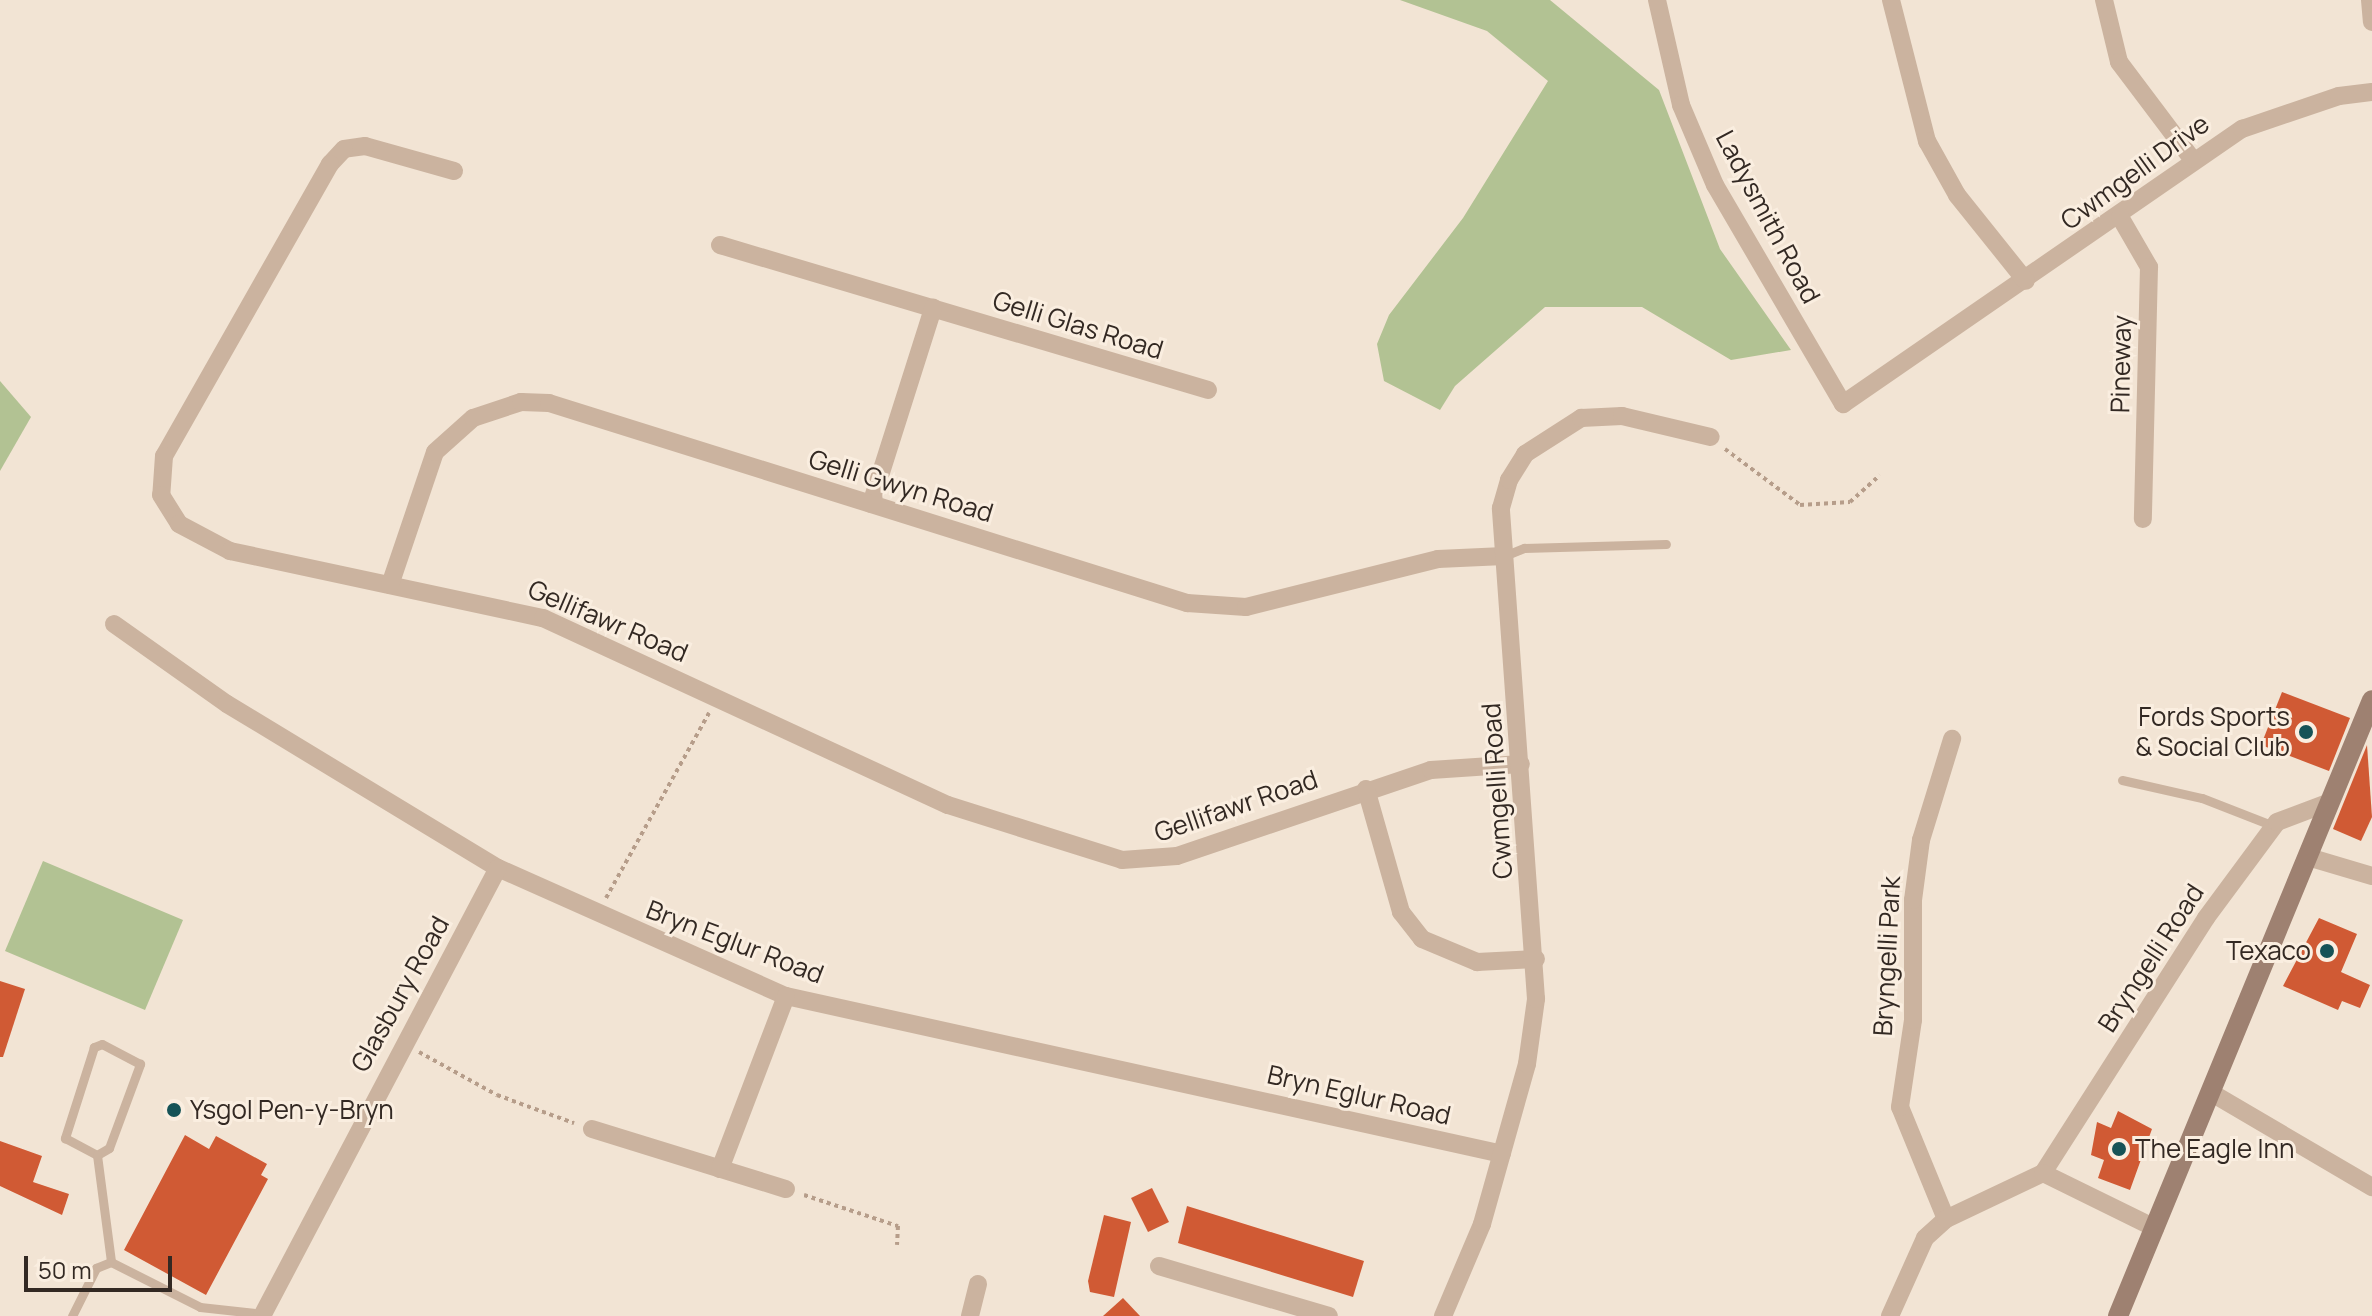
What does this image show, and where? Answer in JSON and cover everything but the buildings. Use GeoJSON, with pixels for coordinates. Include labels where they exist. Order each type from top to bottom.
{"type":"FeatureCollection","features":[{"type":"Feature","properties":{"kind":"main road"},"geometry":{"type":"LineString","coordinates":[[2118,1316],[2372,700]]}},
{"type":"Feature","properties":{"kind":"street","name":"Ladysmith Road"},"geometry":{"type":"LineString","coordinates":[[1657,0],[1681,105],[1715,185],[1843,404]]}},
{"type":"Feature","properties":{"kind":"street"},"geometry":{"type":"LineString","coordinates":[[1891,0],[1927,141],[1957,195],[2026,281]]}},
{"type":"Feature","properties":{"kind":"street"},"geometry":{"type":"LineString","coordinates":[[2104,0],[2119,62],[2192,159]]}},
{"type":"Feature","properties":{"kind":"street"},"geometry":{"type":"LineString","coordinates":[[2370,0],[2372,22]]}},
{"type":"Feature","properties":{"kind":"street","name":"Cwmgelli Drive"},"geometry":{"type":"LineString","coordinates":[[1843,404],[2120,217],[2192,159],[2242,129],[2339,96],[2372,92]]}},
{"type":"Feature","properties":{"kind":"street","name":"Gellifawr Road"},"geometry":{"type":"LineString","coordinates":[[454,171],[365,146],[344,149],[162,469],[168,507],[199,537],[230,551],[543,618],[948,805],[1122,860],[1177,856],[1366,789],[1431,770],[1521,764]]}},
{"type":"Feature","properties":{"kind":"street","name":"Pineway"},"geometry":{"type":"LineString","coordinates":[[2120,217],[2149,267],[2143,519]]}},
{"type":"Feature","properties":{"kind":"street","name":"Gelli Glas Road"},"geometry":{"type":"LineString","coordinates":[[720,245],[1208,390]]}},
{"type":"Feature","properties":{"kind":"street"},"geometry":{"type":"LineString","coordinates":[[871,504],[933,308]]}},
{"type":"Feature","properties":{"kind":"street","name":"Gelli Gwyn Road"},"geometry":{"type":"LineString","coordinates":[[390,585],[435,452],[473,418],[521,402],[549,403],[871,504],[1215,606],[1246,607],[1438,559],[1504,556]]}},
{"type":"Feature","properties":{"kind":"street","name":"Cwmgelli Road"},"geometry":{"type":"LineString","coordinates":[[1443,1316],[1482,1224],[1527,1064],[1536,959],[1501,508],[1509,480],[1551,432],[1581,418],[1622,416],[1711,437]]}},
{"type":"Feature","properties":{"kind":"street","name":"Bryn Eglur Road"},"geometry":{"type":"LineString","coordinates":[[114,624],[227,704],[498,868],[596,916],[786,996],[1502,1154]]}},
{"type":"Feature","properties":{"kind":"street","name":"Bryngelli Park"},"geometry":{"type":"LineString","coordinates":[[1946,1219],[1900,1107],[1913,1020],[1913,900],[1921,840],[1952,739]]}},
{"type":"Feature","properties":{"kind":"street"},"geometry":{"type":"LineString","coordinates":[[1366,789],[1401,912],[1422,939],[1477,962],[1536,959]]}},
{"type":"Feature","properties":{"kind":"street"},"geometry":{"type":"LineString","coordinates":[[2274,826],[2330,802]]}},
{"type":"Feature","properties":{"kind":"street","name":"Bryngelli Road"},"geometry":{"type":"LineString","coordinates":[[2043,1173],[2206,918],[2274,826]]}},
{"type":"Feature","properties":{"kind":"street"},"geometry":{"type":"LineString","coordinates":[[2308,857],[2372,876]]}},
{"type":"Feature","properties":{"kind":"street","name":"Glasbury Road"},"geometry":{"type":"LineString","coordinates":[[262,1315],[402,1043],[498,868]]}},
{"type":"Feature","properties":{"kind":"street"},"geometry":{"type":"LineString","coordinates":[[720,1169],[786,996]]}},
{"type":"Feature","properties":{"kind":"street"},"geometry":{"type":"LineString","coordinates":[[2210,1092],[2372,1187]]}},
{"type":"Feature","properties":{"kind":"street"},"geometry":{"type":"LineString","coordinates":[[592,1129],[786,1189]]}},
{"type":"Feature","properties":{"kind":"street"},"geometry":{"type":"LineString","coordinates":[[1890,1316],[1925,1238],[1946,1219],[2043,1173],[2155,1228]]}},
{"type":"Feature","properties":{"kind":"street"},"geometry":{"type":"LineString","coordinates":[[1159,1266],[1329,1316]]}},
{"type":"Feature","properties":{"kind":"street"},"geometry":{"type":"LineString","coordinates":[[970,1316],[978,1284]]}},
{"type":"Feature","properties":{"kind":"lane"},"geometry":{"type":"LineString","coordinates":[[1504,556],[1524,548],[1666,544]]}},
{"type":"Feature","properties":{"kind":"lane"},"geometry":{"type":"LineString","coordinates":[[2122,780],[2202,798],[2274,826]]}},
{"type":"Feature","properties":{"kind":"lane"},"geometry":{"type":"LineString","coordinates":[[102,1044],[140,1064],[109,1148],[97,1155],[65,1138],[94,1047],[102,1044]]}},
{"type":"Feature","properties":{"kind":"lane"},"geometry":{"type":"LineString","coordinates":[[97,1155],[111,1262]]}},
{"type":"Feature","properties":{"kind":"lane"},"geometry":{"type":"LineString","coordinates":[[72,1316],[96,1268],[111,1262],[200,1307],[262,1315]]}},
{"type":"Feature","properties":{"kind":"path"},"geometry":{"type":"LineString","coordinates":[[1711,437],[1800,505],[1850,502],[1880,475]]}},
{"type":"Feature","properties":{"kind":"path"},"geometry":{"type":"LineString","coordinates":[[596,916],[718,697]]}},
{"type":"Feature","properties":{"kind":"path"},"geometry":{"type":"LineString","coordinates":[[402,1043],[497,1095],[592,1129]]}},
{"type":"Feature","properties":{"kind":"path"},"geometry":{"type":"LineString","coordinates":[[786,1189],[898,1226],[897,1245]]}},
{"type":"Feature","properties":{"kind":"green space"},"geometry":{"type":"Polygon","coordinates":[[[1400,0],[1550,0],[1659,90],[1720,249],[1791,350],[1731,360],[1642,307],[1545,307],[1455,386],[1440,410],[1384,381],[1377,344],[1389,315],[1463,218],[1548,81],[1487,31],[1400,0]]]}},
{"type":"Feature","properties":{"kind":"green space"},"geometry":{"type":"Polygon","coordinates":[[[0,381],[31,417],[0,471],[0,381]]]}},
{"type":"Feature","properties":{"kind":"green space"},"geometry":{"type":"Polygon","coordinates":[[[43,861],[183,920],[145,1010],[5,951],[43,861]]]}},
{"type":"Feature","properties":{"kind":"place","name":"Fords Sports & Social Club"},"geometry":{"type":"Point","coordinates":[2306,732]}},
{"type":"Feature","properties":{"kind":"place","name":"Texaco"},"geometry":{"type":"Point","coordinates":[2327,951]}},
{"type":"Feature","properties":{"kind":"place","name":"Ysgol Pen-y-Bryn"},"geometry":{"type":"Point","coordinates":[174,1110]}},
{"type":"Feature","properties":{"kind":"place","name":"The Eagle Inn"},"geometry":{"type":"Point","coordinates":[2119,1149]}}]}
